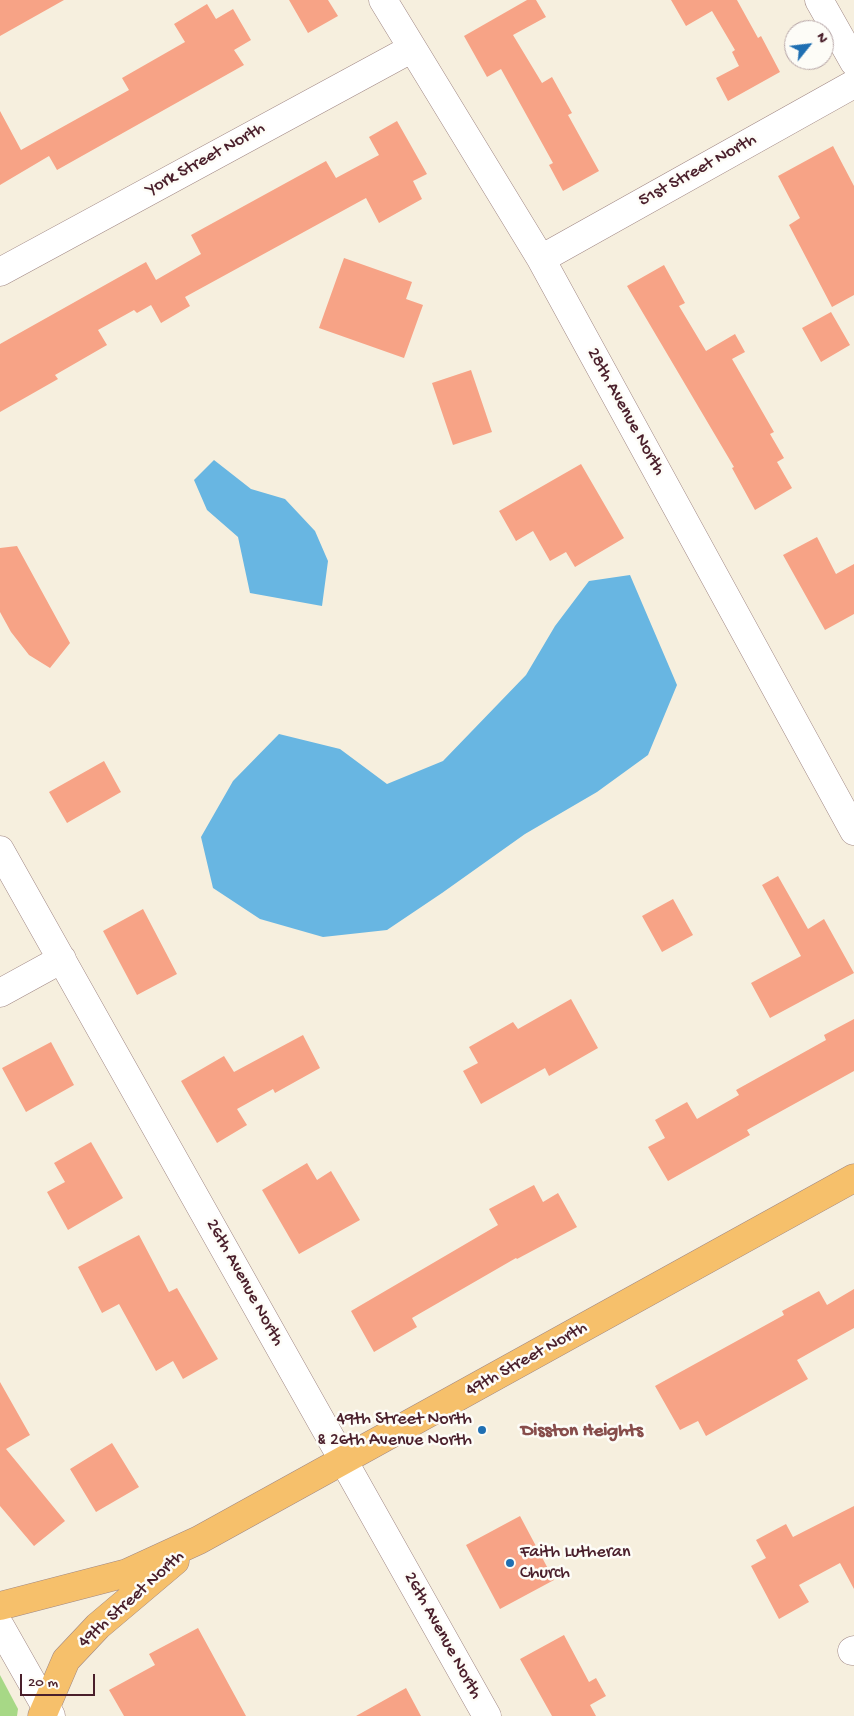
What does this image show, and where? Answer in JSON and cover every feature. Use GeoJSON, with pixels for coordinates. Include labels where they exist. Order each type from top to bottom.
{"type":"FeatureCollection","features":[{"type":"Feature","properties":{"kind":"main road","name":"49th Street North"},"geometry":{"type":"LineString","coordinates":[[0,1606],[128,1572],[199,1540],[854,1178]]}},
{"type":"Feature","properties":{"kind":"main road","name":"49th Street North"},"geometry":{"type":"LineString","coordinates":[[46,1712],[66,1660],[98,1626],[199,1540]]}},
{"type":"Feature","properties":{"kind":"street","name":"28th Avenue North"},"geometry":{"type":"LineString","coordinates":[[383,0],[411,49],[541,259],[854,831]]}},
{"type":"Feature","properties":{"kind":"street"},"geometry":{"type":"LineString","coordinates":[[819,0],[854,62]]}},
{"type":"Feature","properties":{"kind":"street","name":"York Street North"},"geometry":{"type":"LineString","coordinates":[[0,272],[411,49]]}},
{"type":"Feature","properties":{"kind":"street","name":"51st Street North"},"geometry":{"type":"LineString","coordinates":[[541,259],[854,84]]}},
{"type":"Feature","properties":{"kind":"street","name":"26th Avenue North"},"geometry":{"type":"LineString","coordinates":[[0,850],[487,1716]]}},
{"type":"Feature","properties":{"kind":"street"},"geometry":{"type":"LineString","coordinates":[[0,993],[62,958]]}},
{"type":"Feature","properties":{"kind":"street"},"geometry":{"type":"LineString","coordinates":[[0,1626],[46,1712]]}},
{"type":"Feature","properties":{"kind":"green space"},"geometry":{"type":"Polygon","coordinates":[[[0,1675],[18,1709],[17,1716],[0,1716],[0,1675]]]}},
{"type":"Feature","properties":{"kind":"water"},"geometry":{"type":"Polygon","coordinates":[[[214,460],[251,489],[285,499],[315,531],[328,561],[322,606],[250,593],[238,537],[207,510],[194,480],[214,460]]]}},
{"type":"Feature","properties":{"kind":"water"},"geometry":{"type":"Polygon","coordinates":[[[630,575],[677,685],[648,755],[597,792],[525,834],[387,930],[323,937],[260,919],[213,888],[201,837],[233,781],[279,734],[340,749],[387,784],[443,761],[526,675],[555,626],[589,581],[630,575]]]}},
{"type":"Feature","properties":{"kind":"building"},"geometry":{"type":"Polygon","coordinates":[[[0,0],[64,0],[0,36],[0,0]]]}},
{"type":"Feature","properties":{"kind":"building"},"geometry":{"type":"Polygon","coordinates":[[[289,0],[328,0],[338,16],[308,33],[289,0]]]}},
{"type":"Feature","properties":{"kind":"building"},"geometry":{"type":"Polygon","coordinates":[[[527,0],[536,0],[546,17],[513,35],[542,83],[552,77],[572,113],[568,115],[599,171],[563,191],[549,165],[553,163],[501,69],[487,77],[464,36],[527,0]]]}},
{"type":"Feature","properties":{"kind":"building"},"geometry":{"type":"Polygon","coordinates":[[[671,0],[737,0],[758,38],[761,36],[780,72],[728,101],[716,78],[739,66],[732,52],[735,50],[712,11],[686,26],[671,0]]]}},
{"type":"Feature","properties":{"kind":"building"},"geometry":{"type":"Polygon","coordinates":[[[207,4],[216,19],[233,9],[251,40],[234,50],[244,65],[57,170],[49,156],[0,185],[0,111],[21,150],[129,90],[122,78],[185,42],[174,24],[207,4]]]}},
{"type":"Feature","properties":{"kind":"building"},"geometry":{"type":"Polygon","coordinates":[[[397,121],[427,174],[413,181],[422,199],[379,223],[366,198],[185,297],[190,306],[161,323],[151,305],[137,313],[134,310],[98,330],[107,345],[55,375],[58,379],[0,412],[0,344],[146,262],[156,280],[201,254],[191,235],[326,161],[336,178],[379,155],[369,137],[397,121]]]}},
{"type":"Feature","properties":{"kind":"building"},"geometry":{"type":"Polygon","coordinates":[[[833,146],[854,186],[854,295],[832,307],[789,225],[800,218],[778,176],[833,146]]]}},
{"type":"Feature","properties":{"kind":"building"},"geometry":{"type":"Polygon","coordinates":[[[344,258],[412,282],[406,299],[423,305],[404,358],[319,328],[344,258]]]}},
{"type":"Feature","properties":{"kind":"building"},"geometry":{"type":"Polygon","coordinates":[[[664,265],[685,303],[679,306],[706,351],[735,334],[745,352],[732,359],[774,432],[770,434],[784,458],[777,462],[792,488],[755,510],[732,468],[734,467],[627,286],[664,265]]]}},
{"type":"Feature","properties":{"kind":"building"},"geometry":{"type":"Polygon","coordinates":[[[831,312],[850,345],[821,362],[802,328],[831,312]]]}},
{"type":"Feature","properties":{"kind":"building"},"geometry":{"type":"Polygon","coordinates":[[[471,370],[492,432],[453,445],[432,383],[471,370]]]}},
{"type":"Feature","properties":{"kind":"building"},"geometry":{"type":"Polygon","coordinates":[[[581,464],[624,538],[575,567],[566,552],[550,561],[533,531],[516,541],[499,511],[581,464]]]}},
{"type":"Feature","properties":{"kind":"building"},"geometry":{"type":"Polygon","coordinates":[[[817,537],[836,574],[854,564],[854,614],[825,630],[783,555],[817,537]]]}},
{"type":"Feature","properties":{"kind":"building"},"geometry":{"type":"Polygon","coordinates":[[[17,546],[70,643],[50,668],[29,655],[11,632],[0,612],[0,548],[17,546]]]}},
{"type":"Feature","properties":{"kind":"building"},"geometry":{"type":"Polygon","coordinates":[[[104,761],[121,792],[67,823],[49,792],[104,761]]]}},
{"type":"Feature","properties":{"kind":"building"},"geometry":{"type":"Polygon","coordinates":[[[778,876],[808,929],[824,919],[854,973],[770,1018],[751,983],[801,956],[762,885],[778,876]]]}},
{"type":"Feature","properties":{"kind":"building"},"geometry":{"type":"Polygon","coordinates":[[[673,899],[693,935],[662,952],[642,916],[673,899]]]}},
{"type":"Feature","properties":{"kind":"building"},"geometry":{"type":"Polygon","coordinates":[[[143,909],[177,974],[137,995],[103,931],[143,909]]]}},
{"type":"Feature","properties":{"kind":"building"},"geometry":{"type":"Polygon","coordinates":[[[571,999],[598,1048],[549,1076],[545,1068],[481,1104],[463,1071],[478,1063],[469,1047],[513,1022],[518,1029],[571,999]]]}},
{"type":"Feature","properties":{"kind":"building"},"geometry":{"type":"Polygon","coordinates":[[[854,1019],[854,1071],[747,1130],[750,1135],[668,1181],[648,1147],[665,1138],[655,1120],[687,1102],[697,1119],[739,1095],[736,1090],[826,1040],[824,1035],[854,1019]]]}},
{"type":"Feature","properties":{"kind":"building"},"geometry":{"type":"Polygon","coordinates":[[[303,1035],[320,1068],[275,1093],[273,1089],[237,1109],[247,1125],[217,1143],[181,1081],[224,1056],[234,1072],[303,1035]]]}},
{"type":"Feature","properties":{"kind":"building"},"geometry":{"type":"Polygon","coordinates":[[[51,1042],[74,1085],[26,1112],[2,1068],[51,1042]]]}},
{"type":"Feature","properties":{"kind":"building"},"geometry":{"type":"Polygon","coordinates":[[[91,1142],[123,1198],[68,1230],[47,1192],[65,1182],[54,1163],[91,1142]]]}},
{"type":"Feature","properties":{"kind":"building"},"geometry":{"type":"Polygon","coordinates":[[[307,1163],[317,1180],[331,1171],[360,1220],[299,1254],[262,1190],[307,1163]]]}},
{"type":"Feature","properties":{"kind":"building"},"geometry":{"type":"Polygon","coordinates":[[[534,1185],[543,1202],[558,1193],[577,1227],[516,1258],[412,1318],[417,1327],[374,1352],[351,1311],[498,1225],[489,1209],[534,1185]]]}},
{"type":"Feature","properties":{"kind":"building"},"geometry":{"type":"Polygon","coordinates":[[[139,1235],[169,1292],[177,1288],[218,1359],[183,1379],[173,1361],[156,1371],[119,1304],[102,1313],[78,1267],[139,1235]]]}},
{"type":"Feature","properties":{"kind":"building"},"geometry":{"type":"Polygon","coordinates":[[[854,1289],[854,1328],[797,1360],[808,1379],[706,1436],[698,1421],[680,1430],[655,1386],[784,1315],[782,1311],[819,1291],[827,1305],[854,1289]]]}},
{"type":"Feature","properties":{"kind":"building"},"geometry":{"type":"Polygon","coordinates":[[[0,1382],[30,1435],[6,1449],[65,1521],[34,1546],[0,1506],[0,1382]]]}},
{"type":"Feature","properties":{"kind":"building"},"geometry":{"type":"Polygon","coordinates":[[[112,1443],[139,1487],[96,1512],[70,1469],[112,1443]]]}},
{"type":"Feature","properties":{"kind":"building"},"geometry":{"type":"Polygon","coordinates":[[[854,1506],[854,1589],[840,1563],[799,1585],[809,1602],[779,1619],[751,1566],[766,1558],[756,1540],[786,1524],[793,1537],[854,1506]]]}},
{"type":"Feature","properties":{"kind":"building","name":"Faith Lutheran Church"},"geometry":{"type":"Polygon","coordinates":[[[520,1516],[554,1580],[500,1609],[466,1545],[520,1516]]]}},
{"type":"Feature","properties":{"kind":"building"},"geometry":{"type":"Polygon","coordinates":[[[198,1628],[246,1716],[124,1716],[109,1690],[155,1665],[149,1654],[198,1628]]]}},
{"type":"Feature","properties":{"kind":"building"},"geometry":{"type":"Polygon","coordinates":[[[564,1635],[589,1682],[596,1678],[606,1696],[590,1705],[596,1716],[552,1716],[520,1659],[564,1635]]]}},
{"type":"Feature","properties":{"kind":"building"},"geometry":{"type":"Polygon","coordinates":[[[406,1688],[421,1716],[356,1716],[406,1688]]]}},
{"type":"Feature","properties":{"kind":"place","name":"49th Street North & 26th Avenue North"},"geometry":{"type":"Point","coordinates":[482,1430]}},
{"type":"Feature","properties":{"kind":"place","name":"Faith Lutheran Church"},"geometry":{"type":"Point","coordinates":[510,1563]}},
{"type":"Feature","properties":{"kind":"district","name":"Disston Heights"},"geometry":{"type":"Point","coordinates":[582,1432]}}]}
